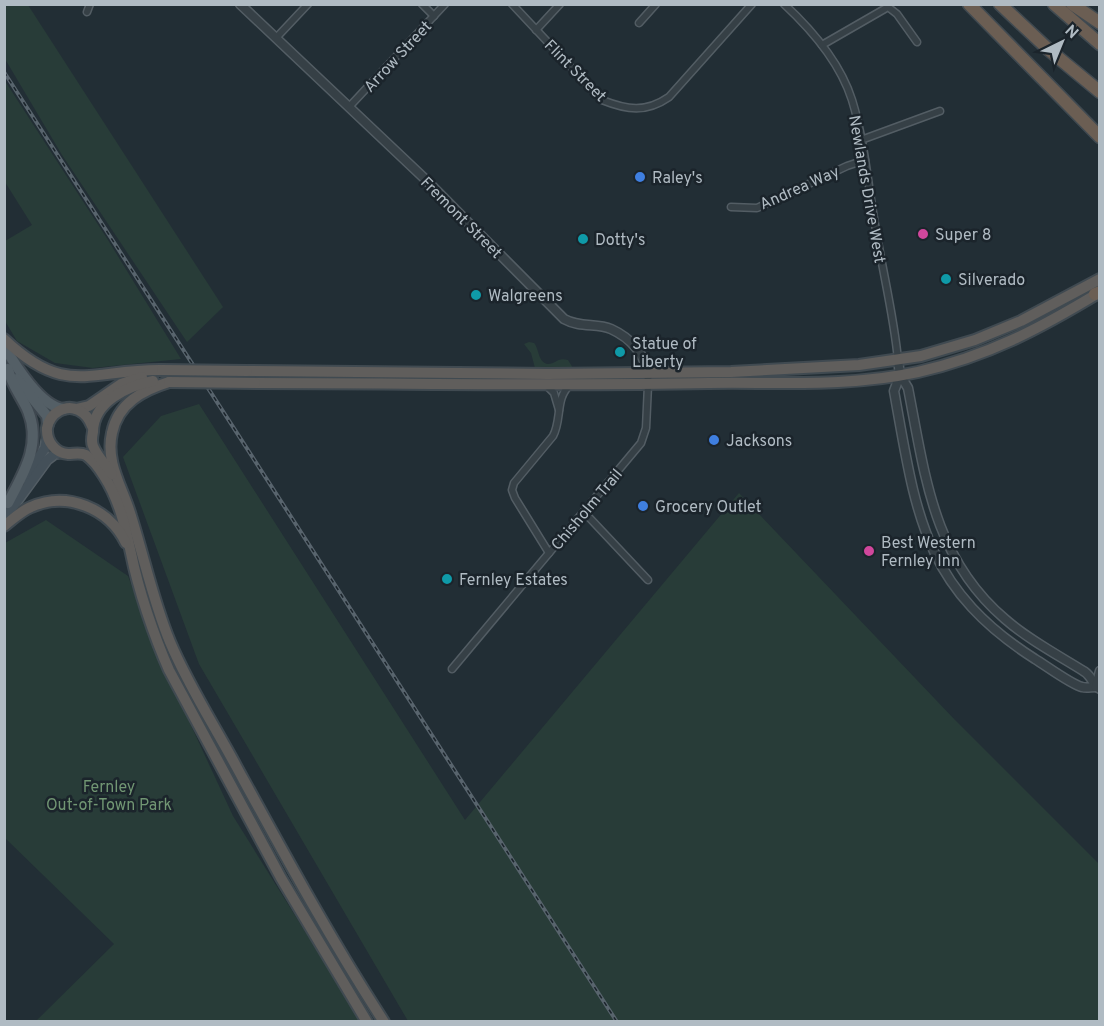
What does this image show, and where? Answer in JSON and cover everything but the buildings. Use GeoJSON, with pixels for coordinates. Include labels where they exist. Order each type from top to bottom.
{"type":"FeatureCollection","features":[{"type":"Feature","properties":{"kind":"highway"},"geometry":{"type":"LineString","coordinates":[[969,4],[1100,137]]}},
{"type":"Feature","properties":{"kind":"highway"},"geometry":{"type":"LineString","coordinates":[[1000,4],[1049,50],[1100,92]]}},
{"type":"Feature","properties":{"kind":"highway"},"geometry":{"type":"LineString","coordinates":[[1054,4],[1100,44]]}},
{"type":"Feature","properties":{"kind":"highway"},"geometry":{"type":"LineString","coordinates":[[1072,4],[1100,23]]}},
{"type":"Feature","properties":{"kind":"highway"},"geometry":{"type":"LineString","coordinates":[[4,339],[43,369],[62,375],[84,377],[162,370],[527,374],[839,367],[898,360],[939,352],[984,337],[1021,321],[1100,279]]}},
{"type":"Feature","properties":{"kind":"highway"},"geometry":{"type":"LineString","coordinates":[[118,481],[95,450],[92,437],[94,416],[102,406],[125,390],[150,382],[648,385],[839,381],[900,375],[958,362],[1011,342],[1098,293]]}},
{"type":"Feature","properties":{"kind":"highway"},"geometry":{"type":"LineString","coordinates":[[162,370],[125,382],[89,406],[64,409],[54,414],[48,424],[47,436],[53,447],[63,453],[84,454],[110,485],[121,513],[130,551],[161,651],[281,878],[367,1022]]}},
{"type":"Feature","properties":{"kind":"highway"},"geometry":{"type":"LineString","coordinates":[[169,382],[140,393],[128,403],[119,415],[112,434],[110,452],[169,639],[183,670],[326,928],[384,1022]]}},
{"type":"Feature","properties":{"kind":"highway"},"geometry":{"type":"LineString","coordinates":[[76,409],[86,415],[92,426]]}},
{"type":"Feature","properties":{"kind":"highway"},"geometry":{"type":"LineString","coordinates":[[75,453],[86,447],[92,437]]}},
{"type":"Feature","properties":{"kind":"highway"},"geometry":{"type":"LineString","coordinates":[[4,526],[29,507],[48,501],[69,501],[90,507],[113,523],[130,551]]}},
{"type":"Feature","properties":{"kind":"highway"},"geometry":{"type":"LineString","coordinates":[[183,696],[212,738],[220,745],[225,745]]}},
{"type":"Feature","properties":{"kind":"highway"},"geometry":{"type":"LineString","coordinates":[[326,928],[330,946],[345,975],[344,985]]}},
{"type":"Feature","properties":{"kind":"highway"},"geometry":{"type":"LineString","coordinates":[[344,985],[356,991],[375,1009]]}},
{"type":"Feature","properties":{"kind":"main road"},"geometry":{"type":"LineString","coordinates":[[4,346],[41,395],[53,407],[64,409]]}},
{"type":"Feature","properties":{"kind":"main road"},"geometry":{"type":"LineString","coordinates":[[6,366],[47,416],[48,424]]}},
{"type":"Feature","properties":{"kind":"main road"},"geometry":{"type":"LineString","coordinates":[[6,366],[28,411],[33,438],[27,465],[6,506]]}},
{"type":"Feature","properties":{"kind":"main road"},"geometry":{"type":"LineString","coordinates":[[6,506],[45,448],[47,436]]}},
{"type":"Feature","properties":{"kind":"main road"},"geometry":{"type":"LineString","coordinates":[[4,519],[47,460],[55,454],[63,453]]}},
{"type":"Feature","properties":{"kind":"street"},"geometry":{"type":"LineString","coordinates":[[87,12],[90,4]]}},
{"type":"Feature","properties":{"kind":"street","name":"Fremont Street"},"geometry":{"type":"LineString","coordinates":[[240,4],[468,221],[564,319],[585,326],[610,328],[640,352],[648,373],[646,428]]}},
{"type":"Feature","properties":{"kind":"street"},"geometry":{"type":"LineString","coordinates":[[276,38],[308,4]]}},
{"type":"Feature","properties":{"kind":"street"},"geometry":{"type":"LineString","coordinates":[[422,4],[434,16]]}},
{"type":"Feature","properties":{"kind":"street","name":"Arrow Street"},"geometry":{"type":"LineString","coordinates":[[349,107],[445,4]]}},
{"type":"Feature","properties":{"kind":"street","name":"Flint Street"},"geometry":{"type":"LineString","coordinates":[[512,4],[602,100],[622,108],[647,108],[669,98],[752,4]]}},
{"type":"Feature","properties":{"kind":"street"},"geometry":{"type":"LineString","coordinates":[[536,30],[560,4]]}},
{"type":"Feature","properties":{"kind":"street"},"geometry":{"type":"LineString","coordinates":[[639,23],[656,4]]}},
{"type":"Feature","properties":{"kind":"street","name":"Newlands Drive West"},"geometry":{"type":"LineString","coordinates":[[784,4],[805,24],[822,45],[852,98],[865,160],[898,360]]}},
{"type":"Feature","properties":{"kind":"street"},"geometry":{"type":"LineString","coordinates":[[822,45],[888,7],[897,14],[917,42]]}},
{"type":"Feature","properties":{"kind":"street"},"geometry":{"type":"LineString","coordinates":[[861,140],[940,111]]}},
{"type":"Feature","properties":{"kind":"street","name":"Andrea Way"},"geometry":{"type":"LineString","coordinates":[[732,207],[757,208],[847,166],[865,160]]}},
{"type":"Feature","properties":{"kind":"street"},"geometry":{"type":"LineString","coordinates":[[898,360],[900,375],[908,388],[932,507],[942,535],[962,572],[995,610],[1023,633],[1089,674],[1098,687]]}},
{"type":"Feature","properties":{"kind":"street"},"geometry":{"type":"LineString","coordinates":[[900,375],[894,391],[918,514],[939,562],[969,606],[997,633],[1080,687],[1098,687]]}},
{"type":"Feature","properties":{"kind":"street"},"geometry":{"type":"LineString","coordinates":[[546,385],[554,393],[559,410]]}},
{"type":"Feature","properties":{"kind":"street"},"geometry":{"type":"LineString","coordinates":[[549,553],[512,490],[514,483],[553,436],[557,428],[562,393],[570,385]]}},
{"type":"Feature","properties":{"kind":"street","name":"Chisholm Trail"},"geometry":{"type":"LineString","coordinates":[[452,669],[641,443],[646,428]]}},
{"type":"Feature","properties":{"kind":"street"},"geometry":{"type":"LineString","coordinates":[[584,512],[648,580]]}},
{"type":"Feature","properties":{"kind":"street"},"geometry":{"type":"LineString","coordinates":[[969,606],[981,612],[988,613],[995,610]]}},
{"type":"Feature","properties":{"kind":"street"},"geometry":{"type":"LineString","coordinates":[[1098,687],[1100,671]]}},
{"type":"Feature","properties":{"kind":"green space"},"geometry":{"type":"Polygon","coordinates":[[[5,4],[28,5],[223,307],[187,342],[62,155],[5,59],[5,4]]]}},
{"type":"Feature","properties":{"kind":"green space"},"geometry":{"type":"Polygon","coordinates":[[[5,81],[108,240],[181,359],[93,368],[55,363],[17,341],[5,321],[5,241],[32,225],[5,182],[5,81]]]}},
{"type":"Feature","properties":{"kind":"green space"},"geometry":{"type":"Polygon","coordinates":[[[534,343],[540,358],[545,363],[551,364],[564,359],[568,360],[573,368],[535,368],[531,353],[524,344],[534,343]]]}},
{"type":"Feature","properties":{"kind":"green space"},"geometry":{"type":"Polygon","coordinates":[[[199,404],[465,820],[739,493],[955,720],[1099,864],[1099,1021],[408,1021],[199,664],[123,457],[161,416],[199,404]]]}},
{"type":"Feature","properties":{"kind":"green space","name":"Fernley Out-of-Town Park"},"geometry":{"type":"Polygon","coordinates":[[[46,520],[128,576],[156,650],[233,816],[361,1021],[36,1021],[114,944],[5,838],[5,543],[46,520]]]}},
{"type":"Feature","properties":{"kind":"railway"},"geometry":{"type":"LineString","coordinates":[[4,72],[617,1022]]}},
{"type":"Feature","properties":{"kind":"place","name":"Raley's"},"geometry":{"type":"Point","coordinates":[640,177]}},
{"type":"Feature","properties":{"kind":"place","name":"Super 8"},"geometry":{"type":"Point","coordinates":[923,234]}},
{"type":"Feature","properties":{"kind":"place","name":"Dotty's"},"geometry":{"type":"Point","coordinates":[583,239]}},
{"type":"Feature","properties":{"kind":"place","name":"Silverado"},"geometry":{"type":"Point","coordinates":[946,279]}},
{"type":"Feature","properties":{"kind":"place","name":"Walgreens"},"geometry":{"type":"Point","coordinates":[476,295]}},
{"type":"Feature","properties":{"kind":"place","name":"Statue of Liberty"},"geometry":{"type":"Point","coordinates":[620,352]}},
{"type":"Feature","properties":{"kind":"place","name":"Jacksons"},"geometry":{"type":"Point","coordinates":[714,440]}},
{"type":"Feature","properties":{"kind":"place","name":"Grocery Outlet"},"geometry":{"type":"Point","coordinates":[643,506]}},
{"type":"Feature","properties":{"kind":"place","name":"Best Western Fernley Inn"},"geometry":{"type":"Point","coordinates":[869,551]}},
{"type":"Feature","properties":{"kind":"place","name":"Fernley Estates"},"geometry":{"type":"Point","coordinates":[447,579]}}]}
